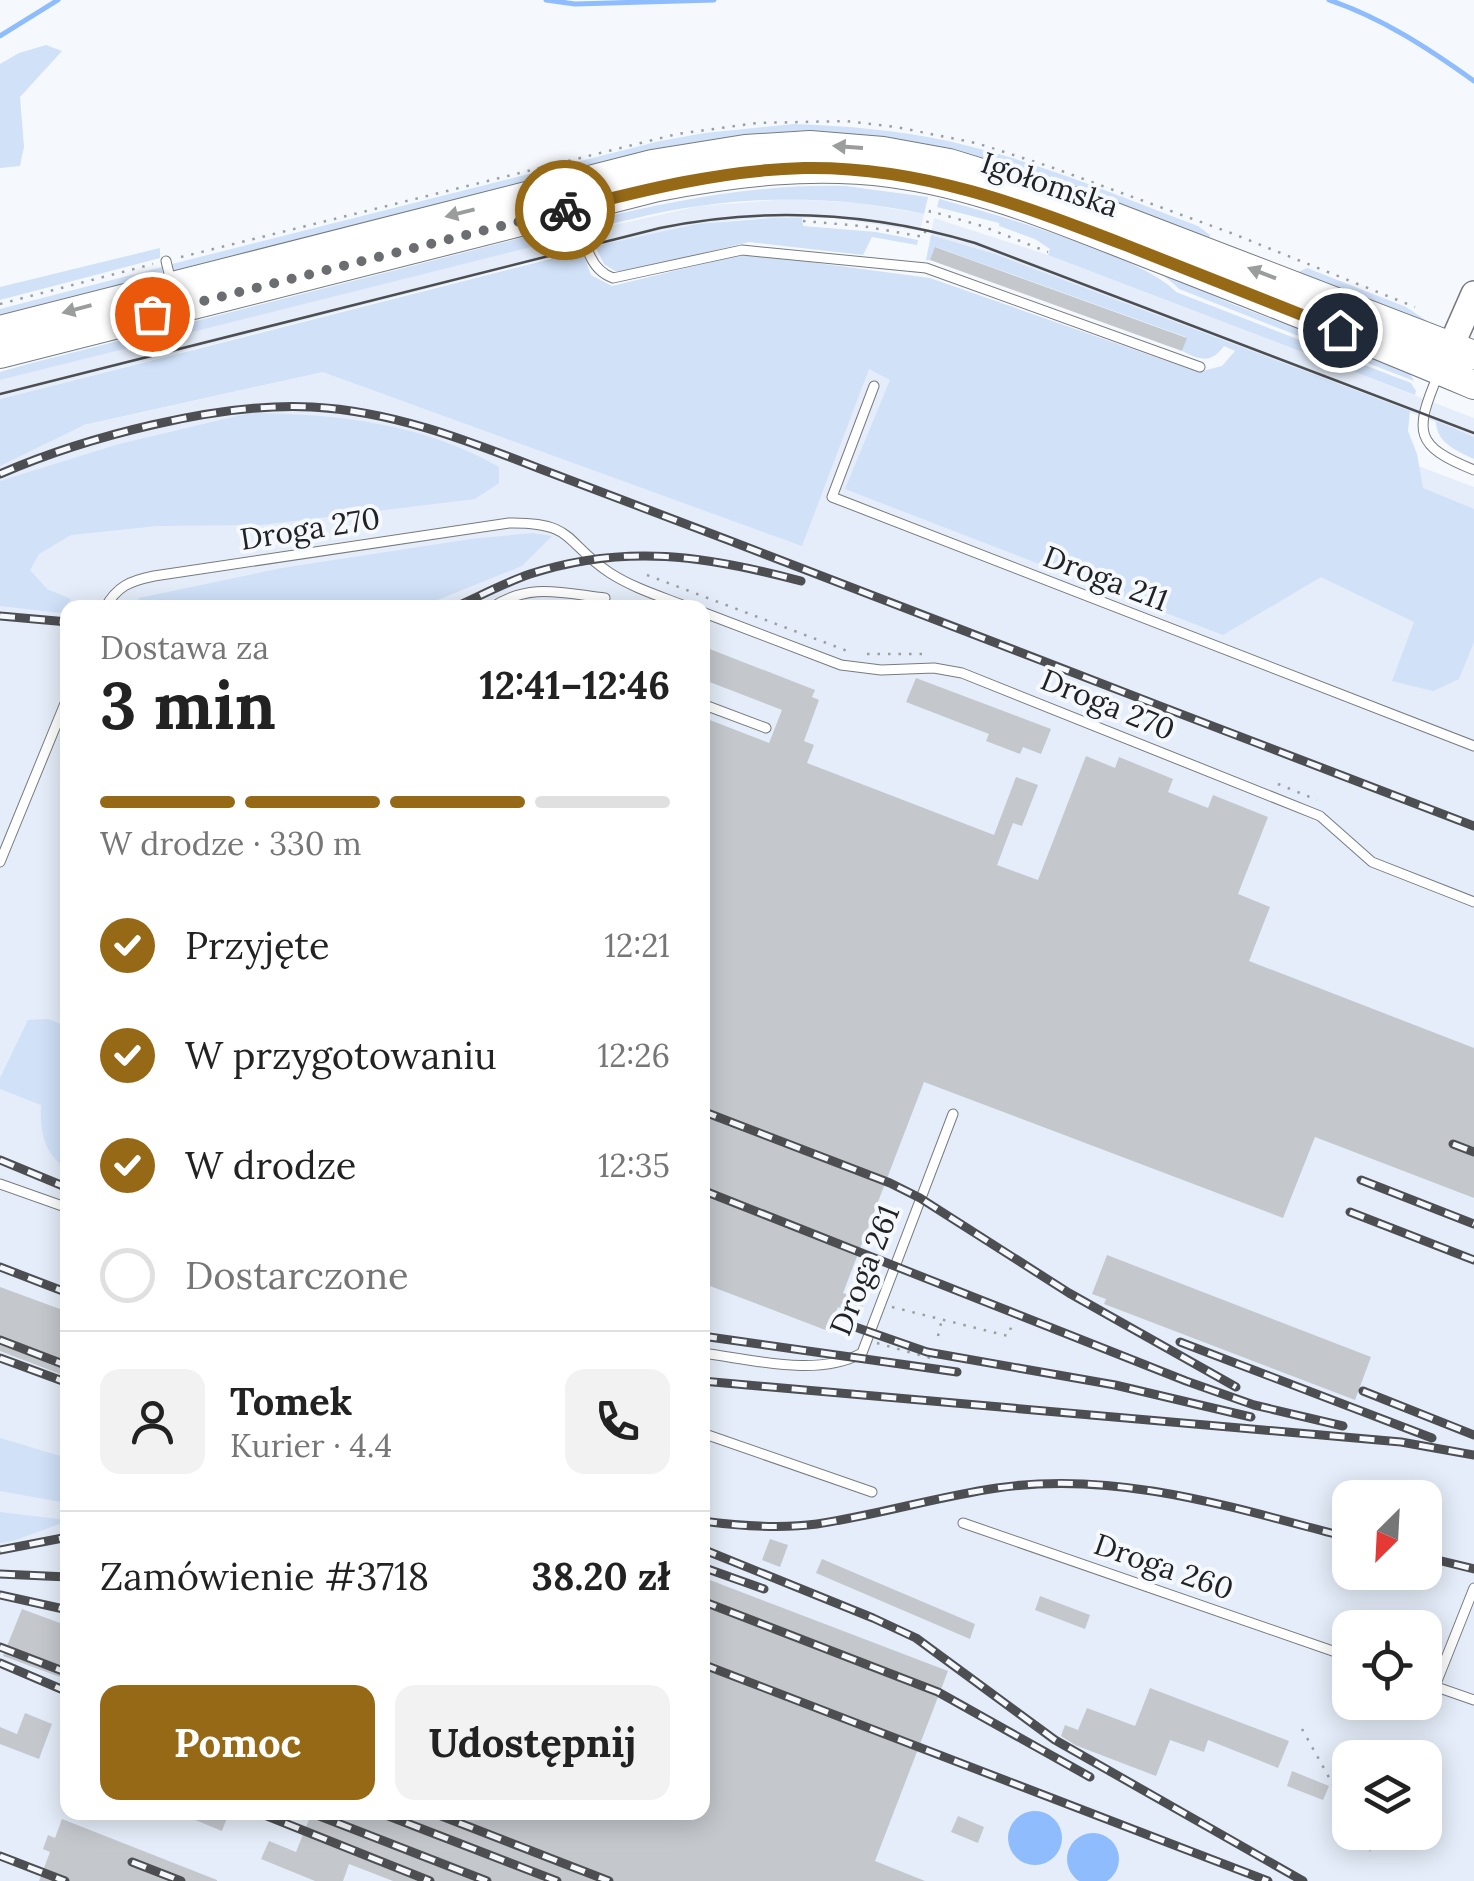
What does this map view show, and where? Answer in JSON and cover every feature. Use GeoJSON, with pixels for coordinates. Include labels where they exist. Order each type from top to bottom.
{"type":"FeatureCollection","features":[{"type":"Feature","properties":{"kind":"main road","name":"Igołomska"},"geometry":{"type":"LineString","coordinates":[[0,330],[169,273],[652,164],[745,149],[845,146],[932,159],[1016,181],[1455,358],[1474,385]]}},
{"type":"Feature","properties":{"kind":"main road","name":"Igołomska"},"geometry":{"type":"LineString","coordinates":[[0,354],[578,206],[697,180],[773,170],[848,170],[929,179],[1040,212],[1455,358]]}},
{"type":"Feature","properties":{"kind":"street"},"geometry":{"type":"LineString","coordinates":[[1455,358],[1474,294]]}},
{"type":"Feature","properties":{"kind":"lane"},"geometry":{"type":"LineString","coordinates":[[578,206],[592,262],[600,272],[613,278],[742,250],[926,268],[1200,366]]}},
{"type":"Feature","properties":{"kind":"lane"},"geometry":{"type":"LineString","coordinates":[[1455,358],[1424,413],[1422,434],[1434,451],[1474,470]]}},
{"type":"Feature","properties":{"kind":"lane","name":"Droga 211"},"geometry":{"type":"LineString","coordinates":[[874,386],[832,498],[1474,746]]}},
{"type":"Feature","properties":{"kind":"lane","name":"Droga 270"},"geometry":{"type":"LineString","coordinates":[[110,600],[130,581],[154,576],[510,523],[540,522],[563,531],[606,570],[628,584],[669,600]]}},
{"type":"Feature","properties":{"kind":"lane"},"geometry":{"type":"LineString","coordinates":[[502,600],[530,590],[605,598]]}},
{"type":"Feature","properties":{"kind":"lane","name":"Droga 270"},"geometry":{"type":"LineString","coordinates":[[710,615],[841,665],[880,670],[934,668],[962,673],[1320,816],[1372,862],[1474,902]]}},
{"type":"Feature","properties":{"kind":"lane"},"geometry":{"type":"LineString","coordinates":[[710,707],[766,728]]}},
{"type":"Feature","properties":{"kind":"lane"},"geometry":{"type":"LineString","coordinates":[[0,862],[60,716]]}},
{"type":"Feature","properties":{"kind":"lane","name":"Droga 261"},"geometry":{"type":"LineString","coordinates":[[710,1354],[806,1365],[846,1362],[862,1353],[953,1114]]}},
{"type":"Feature","properties":{"kind":"lane"},"geometry":{"type":"LineString","coordinates":[[0,1184],[60,1205]]}},
{"type":"Feature","properties":{"kind":"lane"},"geometry":{"type":"LineString","coordinates":[[710,1436],[872,1492]]}},
{"type":"Feature","properties":{"kind":"lane","name":"Droga 260"},"geometry":{"type":"LineString","coordinates":[[962,1523],[1332,1651]]}},
{"type":"Feature","properties":{"kind":"lane"},"geometry":{"type":"LineString","coordinates":[[1442,1658],[1474,1588]]}},
{"type":"Feature","properties":{"kind":"lane"},"geometry":{"type":"LineString","coordinates":[[1442,1688],[1474,1700]]}},
{"type":"Feature","properties":{"kind":"path"},"geometry":{"type":"LineString","coordinates":[[803,221],[924,237],[930,211],[1048,252]]}},
{"type":"Feature","properties":{"kind":"path"},"geometry":{"type":"LineString","coordinates":[[1210,226],[1424,312]]}},
{"type":"Feature","properties":{"kind":"path"},"geometry":{"type":"LineString","coordinates":[[881,1304],[1008,1336],[1012,1322]]}},
{"type":"Feature","properties":{"kind":"path"},"geometry":{"type":"LineString","coordinates":[[938,1336],[942,1319]]}},
{"type":"Feature","properties":{"kind":"path"},"geometry":{"type":"LineString","coordinates":[[868,1340],[934,1359]]}},
{"type":"Feature","properties":{"kind":"path"},"geometry":{"type":"LineString","coordinates":[[1302,1729],[1332,1783]]}},
{"type":"Feature","properties":{"kind":"shaded area"},"geometry":{"type":"Polygon","coordinates":[[[46,45],[62,51],[20,97],[24,147],[20,166],[0,168],[0,64],[46,45]]]}},
{"type":"Feature","properties":{"kind":"shaded area"},"geometry":{"type":"Polygon","coordinates":[[[794,124],[891,131],[980,149],[1106,190],[1198,226],[1210,235],[1209,238],[945,151],[174,271],[172,264],[660,141],[794,124]]]}},
{"type":"Feature","properties":{"kind":"shaded area"},"geometry":{"type":"Polygon","coordinates":[[[842,179],[929,190],[1005,211],[1132,258],[1232,304],[1400,368],[1409,372],[1414,381],[1179,289],[1158,272],[1117,254],[1003,214],[928,194],[851,183],[772,183],[659,200],[592,216],[677,194],[734,184],[842,179]]]}},
{"type":"Feature","properties":{"kind":"shaded area"},"geometry":{"type":"Polygon","coordinates":[[[845,186],[928,197],[924,214],[855,203],[786,200],[683,208],[591,232],[588,221],[716,195],[845,186]]]}},
{"type":"Feature","properties":{"kind":"shaded area"},"geometry":{"type":"Polygon","coordinates":[[[789,199],[859,203],[924,214],[920,231],[834,218],[750,219],[598,245],[0,399],[0,380],[574,234],[699,206],[789,199]]]}},
{"type":"Feature","properties":{"kind":"shaded area"},"geometry":{"type":"Polygon","coordinates":[[[939,199],[1101,251],[1159,278],[1176,292],[1411,383],[1415,395],[1048,255],[1050,249],[1035,239],[999,223],[937,207],[939,199]]]}},
{"type":"Feature","properties":{"kind":"shaded area"},"geometry":{"type":"Polygon","coordinates":[[[802,218],[803,226],[918,240],[917,245],[872,237],[863,255],[749,242],[629,271],[615,271],[604,264],[595,246],[698,224],[802,218]]]}},
{"type":"Feature","properties":{"kind":"shaded area"},"geometry":{"type":"Polygon","coordinates":[[[934,218],[1048,255],[1474,418],[1474,437],[995,254],[931,235],[934,218]]]}},
{"type":"Feature","properties":{"kind":"shaded area"},"geometry":{"type":"Polygon","coordinates":[[[576,224],[579,235],[0,380],[0,372],[28,364],[576,224]]]}},
{"type":"Feature","properties":{"kind":"shaded area"},"geometry":{"type":"Polygon","coordinates":[[[931,235],[995,254],[1410,411],[1408,431],[1423,488],[1474,509],[1474,642],[1459,679],[1433,691],[1392,681],[1414,622],[1321,577],[1223,635],[845,489],[890,380],[869,369],[802,546],[323,372],[84,425],[0,466],[0,399],[582,251],[591,275],[612,286],[736,256],[764,256],[930,278],[1198,372],[1222,366],[1235,351],[1224,346],[1210,358],[1194,357],[1182,351],[1186,337],[936,247],[930,260],[926,260],[931,235]]]}},
{"type":"Feature","properties":{"kind":"shaded area"},"geometry":{"type":"Polygon","coordinates":[[[160,248],[160,258],[0,300],[0,287],[160,248]]]}},
{"type":"Feature","properties":{"kind":"shaded area"},"geometry":{"type":"Polygon","coordinates":[[[162,267],[162,276],[0,320],[0,309],[162,267]]]}},
{"type":"Feature","properties":{"kind":"shaded area"},"geometry":{"type":"Polygon","coordinates":[[[1307,268],[1406,307],[1427,321],[1417,321],[1327,287],[1298,272],[1307,268]]]}},
{"type":"Feature","properties":{"kind":"shaded area"},"geometry":{"type":"Polygon","coordinates":[[[971,298],[1474,487],[1474,1881],[0,1881],[0,444],[323,372],[971,298]]]}},
{"type":"Feature","properties":{"kind":"shaded area"},"geometry":{"type":"Polygon","coordinates":[[[250,413],[347,419],[409,431],[470,452],[499,467],[499,483],[475,499],[261,525],[157,526],[71,535],[39,554],[30,570],[47,589],[71,599],[60,600],[60,613],[0,606],[0,481],[119,444],[250,413]]]}},
{"type":"Feature","properties":{"kind":"shaded area"},"geometry":{"type":"Polygon","coordinates":[[[1436,421],[1474,437],[1474,459],[1444,441],[1436,421]]]}},
{"type":"Feature","properties":{"kind":"shaded area"},"geometry":{"type":"Polygon","coordinates":[[[532,533],[552,536],[522,566],[437,600],[138,600],[282,568],[532,533]]]}},
{"type":"Feature","properties":{"kind":"shaded area"},"geometry":{"type":"Polygon","coordinates":[[[49,1019],[60,1024],[60,1163],[45,1142],[41,1105],[0,1089],[0,1078],[28,1020],[49,1019]]]}},
{"type":"Feature","properties":{"kind":"shaded area"},"geometry":{"type":"Polygon","coordinates":[[[0,1438],[60,1456],[60,1502],[0,1491],[0,1438]]]}},
{"type":"Feature","properties":{"kind":"shaded area"},"geometry":{"type":"Polygon","coordinates":[[[0,1512],[60,1519],[60,1524],[0,1543],[0,1512]]]}},
{"type":"Feature","properties":{"kind":"water"},"geometry":{"type":"Polygon","coordinates":[[[1035,1811],[1054,1819],[1062,1838],[1054,1857],[1035,1865],[1016,1857],[1008,1838],[1016,1819],[1035,1811]]]}},
{"type":"Feature","properties":{"kind":"water"},"geometry":{"type":"Polygon","coordinates":[[[1083,1835],[1103,1835],[1117,1849],[1117,1869],[1104,1882],[1082,1882],[1069,1869],[1069,1849],[1083,1835]]]}},
{"type":"Feature","properties":{"kind":"building"},"geometry":{"type":"Polygon","coordinates":[[[935,247],[1187,338],[1182,351],[930,260],[935,247]]]}},
{"type":"Feature","properties":{"kind":"building"},"geometry":{"type":"Polygon","coordinates":[[[710,649],[815,690],[812,697],[819,700],[804,741],[814,745],[807,763],[994,835],[1016,777],[1038,785],[1022,826],[1013,823],[997,865],[1038,880],[1086,756],[1115,768],[1119,757],[1173,779],[1168,792],[1208,808],[1213,795],[1268,817],[1238,894],[1270,907],[1249,961],[1474,1048],[1474,1198],[1315,1137],[1283,1218],[924,1082],[843,1293],[864,1301],[859,1315],[838,1307],[828,1331],[710,1286],[710,720],[769,743],[782,710],[710,682],[710,649]]]}},
{"type":"Feature","properties":{"kind":"building"},"geometry":{"type":"Polygon","coordinates":[[[916,678],[1051,729],[1041,754],[1023,747],[1020,754],[986,741],[989,734],[906,702],[916,678]]]}},
{"type":"Feature","properties":{"kind":"building"},"geometry":{"type":"Polygon","coordinates":[[[1107,1255],[1371,1357],[1355,1400],[1104,1304],[1106,1299],[1092,1294],[1107,1255]]]}},
{"type":"Feature","properties":{"kind":"building"},"geometry":{"type":"Polygon","coordinates":[[[0,1287],[60,1309],[60,1374],[0,1351],[0,1287]]]}},
{"type":"Feature","properties":{"kind":"building"},"geometry":{"type":"Polygon","coordinates":[[[770,1539],[788,1545],[780,1567],[762,1560],[770,1539]]]}},
{"type":"Feature","properties":{"kind":"building"},"geometry":{"type":"Polygon","coordinates":[[[822,1559],[975,1624],[970,1639],[816,1573],[822,1559]]]}},
{"type":"Feature","properties":{"kind":"building"},"geometry":{"type":"Polygon","coordinates":[[[710,1580],[948,1671],[875,1861],[925,1881],[393,1881],[349,1864],[343,1881],[315,1881],[261,1859],[269,1841],[296,1852],[309,1820],[710,1820],[710,1580]]]}},
{"type":"Feature","properties":{"kind":"building"},"geometry":{"type":"Polygon","coordinates":[[[1040,1596],[1090,1615],[1085,1629],[1035,1610],[1040,1596]]]}},
{"type":"Feature","properties":{"kind":"building"},"geometry":{"type":"Polygon","coordinates":[[[22,1609],[60,1623],[60,1677],[3,1656],[22,1609]]]}},
{"type":"Feature","properties":{"kind":"building"},"geometry":{"type":"Polygon","coordinates":[[[1150,1688],[1289,1741],[1278,1768],[1208,1740],[1204,1752],[1170,1740],[1156,1776],[1061,1736],[1065,1725],[1078,1730],[1087,1708],[1135,1726],[1150,1688]]]}},
{"type":"Feature","properties":{"kind":"building"},"geometry":{"type":"Polygon","coordinates":[[[25,1713],[52,1724],[39,1759],[0,1744],[0,1727],[17,1734],[25,1713]]]}},
{"type":"Feature","properties":{"kind":"building"},"geometry":{"type":"Polygon","coordinates":[[[1292,1771],[1329,1786],[1323,1800],[1287,1786],[1292,1771]]]}},
{"type":"Feature","properties":{"kind":"building"},"geometry":{"type":"Polygon","coordinates":[[[958,1816],[984,1827],[978,1843],[951,1832],[958,1816]]]}},
{"type":"Feature","properties":{"kind":"building"},"geometry":{"type":"Polygon","coordinates":[[[65,1820],[217,1881],[39,1881],[50,1852],[43,1849],[48,1835],[55,1838],[65,1820]]]}},
{"type":"Feature","properties":{"kind":"building"},"geometry":{"type":"Polygon","coordinates":[[[195,1820],[226,1820],[222,1831],[195,1820]]]}},
{"type":"Feature","properties":{"kind":"waterway"},"geometry":{"type":"LineString","coordinates":[[0,36],[58,0]]}},
{"type":"Feature","properties":{"kind":"waterway"},"geometry":{"type":"LineString","coordinates":[[546,0],[575,4],[714,0]]}},
{"type":"Feature","properties":{"kind":"waterway"},"geometry":{"type":"LineString","coordinates":[[1329,0],[1404,35],[1474,81]]}},
{"type":"Feature","properties":{"kind":"tram line"},"geometry":{"type":"LineString","coordinates":[[0,394],[660,228],[740,217],[818,216],[897,224],[975,243],[1474,433]]}},
{"type":"Feature","properties":{"kind":"railway"},"geometry":{"type":"LineString","coordinates":[[0,474],[112,435],[236,410],[312,407],[399,420],[510,457],[1474,826]]}},
{"type":"Feature","properties":{"kind":"railway"},"geometry":{"type":"LineString","coordinates":[[470,600],[530,574],[565,564],[633,556],[699,560],[801,581]]}},
{"type":"Feature","properties":{"kind":"railway"},"geometry":{"type":"LineString","coordinates":[[0,616],[60,621]]}},
{"type":"Feature","properties":{"kind":"railway"},"geometry":{"type":"LineString","coordinates":[[710,1114],[920,1198],[1069,1293],[1236,1387]]}},
{"type":"Feature","properties":{"kind":"railway"},"geometry":{"type":"LineString","coordinates":[[1453,1144],[1474,1152]]}},
{"type":"Feature","properties":{"kind":"railway"},"geometry":{"type":"LineString","coordinates":[[0,1160],[60,1185]]}},
{"type":"Feature","properties":{"kind":"railway"},"geometry":{"type":"LineString","coordinates":[[1361,1180],[1474,1224]]}},
{"type":"Feature","properties":{"kind":"railway"},"geometry":{"type":"LineString","coordinates":[[710,1193],[1186,1381],[1254,1405],[1343,1426]]}},
{"type":"Feature","properties":{"kind":"railway"},"geometry":{"type":"LineString","coordinates":[[1350,1212],[1474,1260]]}},
{"type":"Feature","properties":{"kind":"railway"},"geometry":{"type":"LineString","coordinates":[[0,1267],[60,1290]]}},
{"type":"Feature","properties":{"kind":"railway"},"geometry":{"type":"LineString","coordinates":[[838,1321],[927,1352],[1115,1385],[1251,1417]]}},
{"type":"Feature","properties":{"kind":"railway"},"geometry":{"type":"LineString","coordinates":[[710,1337],[957,1372]]}},
{"type":"Feature","properties":{"kind":"railway"},"geometry":{"type":"LineString","coordinates":[[0,1340],[60,1363]]}},
{"type":"Feature","properties":{"kind":"railway"},"geometry":{"type":"LineString","coordinates":[[1180,1342],[1432,1438]]}},
{"type":"Feature","properties":{"kind":"railway"},"geometry":{"type":"LineString","coordinates":[[0,1358],[60,1380]]}},
{"type":"Feature","properties":{"kind":"railway"},"geometry":{"type":"LineString","coordinates":[[710,1382],[1401,1442],[1474,1455]]}},
{"type":"Feature","properties":{"kind":"railway"},"geometry":{"type":"LineString","coordinates":[[1363,1391],[1474,1435]]}},
{"type":"Feature","properties":{"kind":"railway"},"geometry":{"type":"LineString","coordinates":[[710,1522],[803,1526],[997,1488],[1087,1484],[1175,1495],[1332,1533]]}},
{"type":"Feature","properties":{"kind":"railway"},"geometry":{"type":"LineString","coordinates":[[0,1550],[60,1539]]}},
{"type":"Feature","properties":{"kind":"railway"},"geometry":{"type":"LineString","coordinates":[[710,1552],[916,1638],[1055,1740],[1303,1881]]}},
{"type":"Feature","properties":{"kind":"railway"},"geometry":{"type":"LineString","coordinates":[[1442,1561],[1474,1569]]}},
{"type":"Feature","properties":{"kind":"railway"},"geometry":{"type":"LineString","coordinates":[[710,1570],[764,1589]]}},
{"type":"Feature","properties":{"kind":"railway"},"geometry":{"type":"LineString","coordinates":[[0,1574],[60,1577]]}},
{"type":"Feature","properties":{"kind":"railway"},"geometry":{"type":"LineString","coordinates":[[0,1595],[60,1608]]}},
{"type":"Feature","properties":{"kind":"railway"},"geometry":{"type":"LineString","coordinates":[[710,1604],[938,1692],[1090,1777]]}},
{"type":"Feature","properties":{"kind":"railway"},"geometry":{"type":"LineString","coordinates":[[0,1647],[60,1670]]}},
{"type":"Feature","properties":{"kind":"railway"},"geometry":{"type":"LineString","coordinates":[[0,1663],[60,1689]]}},
{"type":"Feature","properties":{"kind":"railway"},"geometry":{"type":"LineString","coordinates":[[710,1667],[1268,1881]]}},
{"type":"Feature","properties":{"kind":"railway"},"geometry":{"type":"LineString","coordinates":[[277,1820],[430,1881]]}},
{"type":"Feature","properties":{"kind":"railway"},"geometry":{"type":"LineString","coordinates":[[330,1820],[487,1881]]}},
{"type":"Feature","properties":{"kind":"railway"},"geometry":{"type":"LineString","coordinates":[[399,1820],[557,1881]]}},
{"type":"Feature","properties":{"kind":"railway"},"geometry":{"type":"LineString","coordinates":[[452,1820],[609,1881]]}},
{"type":"Feature","properties":{"kind":"railway"},"geometry":{"type":"LineString","coordinates":[[0,1856],[65,1881]]}},
{"type":"Feature","properties":{"kind":"railway"},"geometry":{"type":"LineString","coordinates":[[132,1862],[181,1881]]}},
{"type":"Feature","properties":{"kind":"way so far"},"geometry":{"type":"LineString","coordinates":[[152,314],[565,210]]}},
{"type":"Feature","properties":{"kind":"route"},"geometry":{"type":"LineString","coordinates":[[565,210],[658,187],[773,170],[832,168],[910,176],[1004,199],[1340,330]]}}]}
